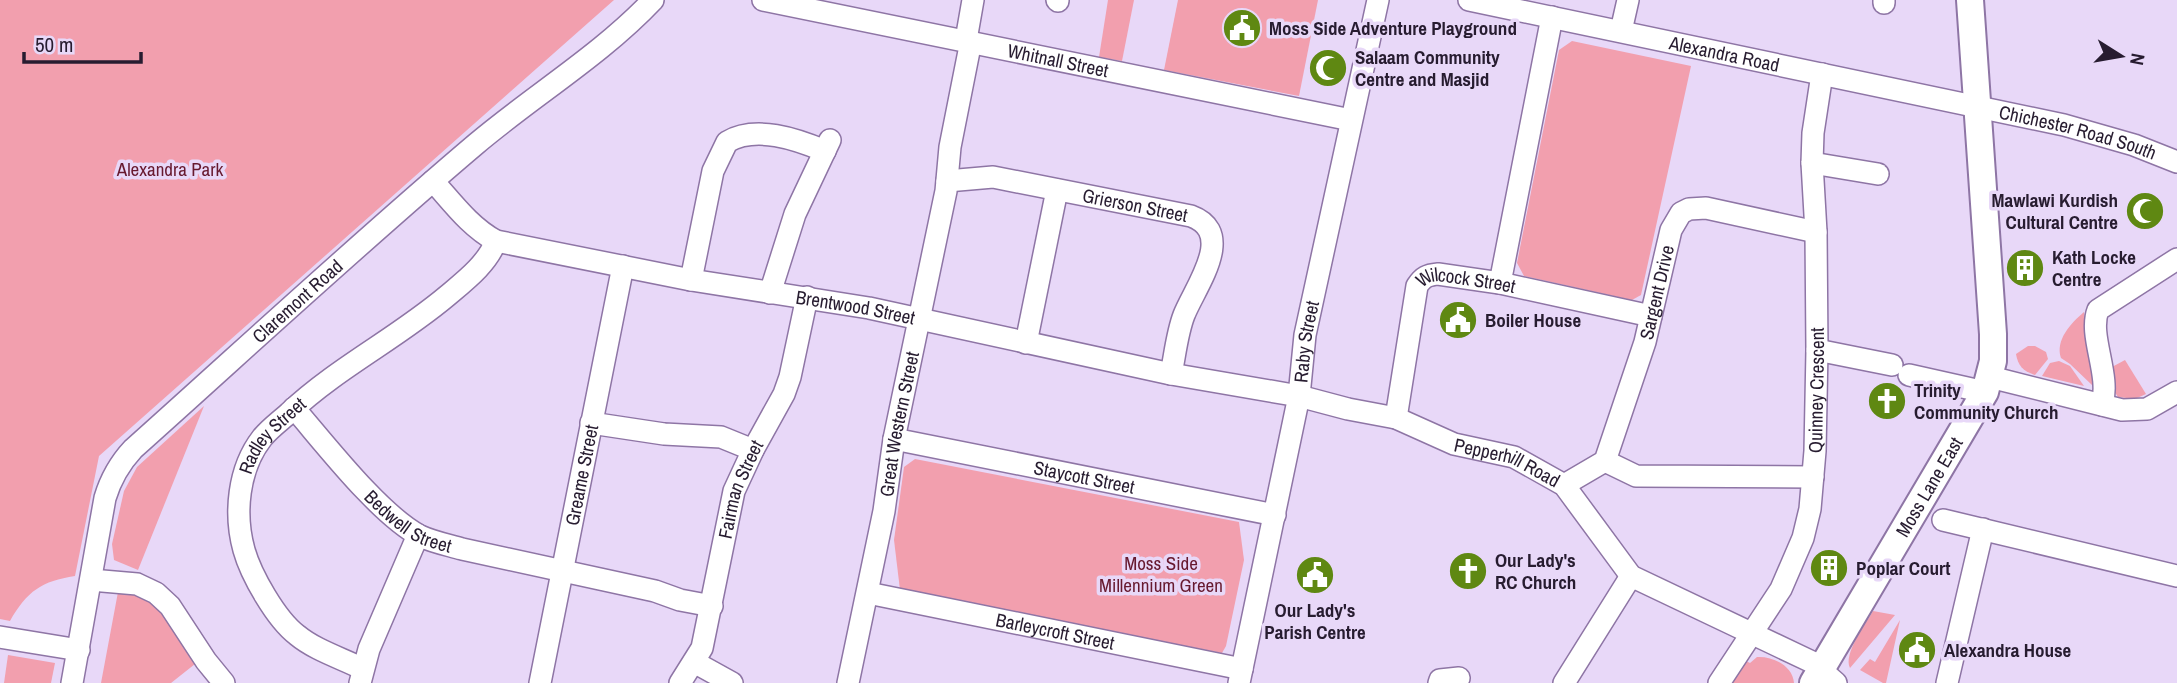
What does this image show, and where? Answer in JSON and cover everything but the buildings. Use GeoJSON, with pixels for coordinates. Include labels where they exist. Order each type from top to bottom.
{"type":"FeatureCollection","features":[{"type":"Feature","properties":{"kind":"main road","name":"Moss Lane East"},"geometry":{"type":"LineString","coordinates":[[1823,679],[1988,384],[1993,334],[1970,0]]}},
{"type":"Feature","properties":{"kind":"street","name":"Claremont Road"},"geometry":{"type":"LineString","coordinates":[[72,683],[105,498],[118,465],[433,181],[515,111],[612,38],[653,0]]}},
{"type":"Feature","properties":{"kind":"street","name":"Whitnall Street"},"geometry":{"type":"LineString","coordinates":[[764,0],[1352,120]]}},
{"type":"Feature","properties":{"kind":"street","name":"Great Western Street"},"geometry":{"type":"LineString","coordinates":[[848,683],[868,593],[894,439],[947,181],[973,0]]}},
{"type":"Feature","properties":{"kind":"street","name":"Raby Street"},"geometry":{"type":"LineString","coordinates":[[1241,676],[1299,396],[1305,335],[1378,0]]}},
{"type":"Feature","properties":{"kind":"street","name":"Alexandra Road"},"geometry":{"type":"LineString","coordinates":[[1469,0],[1978,108]]}},
{"type":"Feature","properties":{"kind":"street"},"geometry":{"type":"LineString","coordinates":[[1621,32],[1628,0]]}},
{"type":"Feature","properties":{"kind":"street"},"geometry":{"type":"LineString","coordinates":[[1500,283],[1552,17]]}},
{"type":"Feature","properties":{"kind":"street","name":"Quinney Crescent"},"geometry":{"type":"LineString","coordinates":[[1719,683],[1754,633],[1794,564],[1803,538],[1813,477],[1817,350],[1816,232],[1812,163],[1813,132],[1822,74]]}},
{"type":"Feature","properties":{"kind":"street","name":"Chichester Road South"},"geometry":{"type":"LineString","coordinates":[[1978,108],[2064,125],[2134,145],[2177,162]]}},
{"type":"Feature","properties":{"kind":"street"},"geometry":{"type":"LineString","coordinates":[[691,280],[713,171],[727,142],[737,136],[757,134],[827,146],[795,214],[771,293]]}},
{"type":"Feature","properties":{"kind":"street"},"geometry":{"type":"LineString","coordinates":[[1812,163],[1878,174]]}},
{"type":"Feature","properties":{"kind":"street","name":"Grierson Street"},"geometry":{"type":"LineString","coordinates":[[947,181],[993,177],[1191,216],[1205,224],[1212,238],[1212,253],[1183,317],[1171,374]]}},
{"type":"Feature","properties":{"kind":"street","name":"Brentwood Street"},"geometry":{"type":"LineString","coordinates":[[433,181],[470,222],[496,241],[691,280],[807,298],[1171,374],[1299,396]]}},
{"type":"Feature","properties":{"kind":"street"},"geometry":{"type":"LineString","coordinates":[[1026,343],[1057,190]]}},
{"type":"Feature","properties":{"kind":"street","name":"Sargent Drive"},"geometry":{"type":"LineString","coordinates":[[1605,461],[1632,383],[1671,230],[1681,213],[1689,209],[1706,208],[1816,232]]}},
{"type":"Feature","properties":{"kind":"street","name":"Radley Street"},"geometry":{"type":"LineString","coordinates":[[362,676],[296,635],[284,622],[247,560],[239,533],[240,495],[251,456],[263,437],[336,372],[391,339],[436,306],[480,267],[496,241]]}},
{"type":"Feature","properties":{"kind":"street"},"geometry":{"type":"LineString","coordinates":[[2102,405],[2105,387],[2096,324],[2098,310],[2177,259]]}},
{"type":"Feature","properties":{"kind":"street","name":"Greame Street"},"geometry":{"type":"LineString","coordinates":[[540,683],[623,266]]}},
{"type":"Feature","properties":{"kind":"street","name":"Wilcock Street"},"geometry":{"type":"LineString","coordinates":[[1396,418],[1417,286],[1429,274],[1500,283],[1651,316]]}},
{"type":"Feature","properties":{"kind":"street","name":"Fairman Street"},"geometry":{"type":"LineString","coordinates":[[680,683],[702,648],[734,491],[784,394],[807,298]]}},
{"type":"Feature","properties":{"kind":"street"},"geometry":{"type":"LineString","coordinates":[[1817,350],[1901,370],[2122,410],[2140,411],[2153,407],[2177,393]]}},
{"type":"Feature","properties":{"kind":"street","name":"Pepperhill Road"},"geometry":{"type":"LineString","coordinates":[[1299,396],[1396,418],[1454,444],[1514,457],[1564,485],[1631,576],[1812,662],[1823,679]]}},
{"type":"Feature","properties":{"kind":"street","name":"Bedwell Street"},"geometry":{"type":"LineString","coordinates":[[294,408],[366,489],[418,535],[434,542],[712,606]]}},
{"type":"Feature","properties":{"kind":"street"},"geometry":{"type":"LineString","coordinates":[[591,423],[664,434],[721,437],[753,450]]}},
{"type":"Feature","properties":{"kind":"street","name":"Staycott Street"},"geometry":{"type":"LineString","coordinates":[[894,439],[1275,516]]}},
{"type":"Feature","properties":{"kind":"street"},"geometry":{"type":"LineString","coordinates":[[1564,485],[1605,461],[1636,476],[1813,477]]}},
{"type":"Feature","properties":{"kind":"street"},"geometry":{"type":"LineString","coordinates":[[1943,520],[2177,576]]}},
{"type":"Feature","properties":{"kind":"street"},"geometry":{"type":"LineString","coordinates":[[1947,683],[1983,529]]}},
{"type":"Feature","properties":{"kind":"street"},"geometry":{"type":"LineString","coordinates":[[362,676],[369,649],[418,535]]}},
{"type":"Feature","properties":{"kind":"street"},"geometry":{"type":"LineString","coordinates":[[1564,683],[1631,576]]}},
{"type":"Feature","properties":{"kind":"street"},"geometry":{"type":"LineString","coordinates":[[91,580],[137,584],[156,593],[170,606],[206,661],[224,683]]}},
{"type":"Feature","properties":{"kind":"street","name":"Barleycroft Street"},"geometry":{"type":"LineString","coordinates":[[868,593],[1241,676]]}},
{"type":"Feature","properties":{"kind":"street"},"geometry":{"type":"LineString","coordinates":[[0,637],[79,650]]}},
{"type":"Feature","properties":{"kind":"street"},"geometry":{"type":"LineString","coordinates":[[694,662],[732,683]]}},
{"type":"Feature","properties":{"kind":"green space","name":"Alexandra Park"},"geometry":{"type":"Polygon","coordinates":[[[0,0],[614,0],[99,456],[75,576],[53,581],[36,589],[10,621],[0,619],[0,0]]]}},
{"type":"Feature","properties":{"kind":"green space"},"geometry":{"type":"Polygon","coordinates":[[[1108,0],[1134,0],[1122,61],[1099,57],[1108,0]]]}},
{"type":"Feature","properties":{"kind":"green space"},"geometry":{"type":"Polygon","coordinates":[[[1178,0],[1318,0],[1299,96],[1164,70],[1178,0]]]}},
{"type":"Feature","properties":{"kind":"green space"},"geometry":{"type":"Polygon","coordinates":[[[1572,41],[1691,66],[1641,295],[1632,300],[1524,276],[1517,263],[1559,50],[1572,41]]]}},
{"type":"Feature","properties":{"kind":"green space"},"geometry":{"type":"Polygon","coordinates":[[[2084,312],[2095,381],[2092,385],[2061,358],[2060,351],[2065,332],[2084,312]]]}},
{"type":"Feature","properties":{"kind":"green space"},"geometry":{"type":"Polygon","coordinates":[[[2028,346],[2035,346],[2046,352],[2048,359],[2035,375],[2022,368],[2016,354],[2028,346]]]}},
{"type":"Feature","properties":{"kind":"green space"},"geometry":{"type":"Polygon","coordinates":[[[2125,360],[2146,394],[2135,399],[2118,397],[2114,391],[2112,367],[2125,360]]]}},
{"type":"Feature","properties":{"kind":"green space"},"geometry":{"type":"Polygon","coordinates":[[[2059,361],[2070,366],[2084,386],[2042,376],[2050,363],[2059,361]]]}},
{"type":"Feature","properties":{"kind":"green space"},"geometry":{"type":"Polygon","coordinates":[[[204,406],[138,570],[114,560],[112,544],[124,491],[137,467],[204,406]]]}},
{"type":"Feature","properties":{"kind":"green space","name":"Moss Side Millennium Green"},"geometry":{"type":"Polygon","coordinates":[[[915,459],[1239,522],[1244,560],[1226,646],[1222,653],[900,590],[894,540],[904,467],[915,459]]]}},
{"type":"Feature","properties":{"kind":"green space"},"geometry":{"type":"Polygon","coordinates":[[[118,592],[139,593],[162,608],[169,625],[195,664],[171,683],[101,683],[118,592]]]}},
{"type":"Feature","properties":{"kind":"green space"},"geometry":{"type":"Polygon","coordinates":[[[1873,611],[1895,615],[1850,668],[1852,648],[1873,611]]]}},
{"type":"Feature","properties":{"kind":"green space"},"geometry":{"type":"Polygon","coordinates":[[[1900,620],[1886,683],[1883,683],[1860,670],[1870,659],[1875,662],[1900,620]]]}},
{"type":"Feature","properties":{"kind":"green space"},"geometry":{"type":"Polygon","coordinates":[[[8,655],[55,663],[51,683],[4,683],[8,655]]]}},
{"type":"Feature","properties":{"kind":"green space"},"geometry":{"type":"Polygon","coordinates":[[[1757,657],[1781,663],[1790,672],[1794,683],[1731,683],[1746,661],[1750,663],[1757,657]]]}},
{"type":"Feature","properties":{"kind":"place","name":"Moss Side Adventure Playground"},"geometry":{"type":"Point","coordinates":[1242,28]}},
{"type":"Feature","properties":{"kind":"place","name":"Salaam Community Centre and Masjid"},"geometry":{"type":"Point","coordinates":[1328,68]}},
{"type":"Feature","properties":{"kind":"place","name":"Mawlawi Kurdish Cultural Centre"},"geometry":{"type":"Point","coordinates":[2145,211]}},
{"type":"Feature","properties":{"kind":"place","name":"Kath Locke Centre"},"geometry":{"type":"Point","coordinates":[2025,268]}},
{"type":"Feature","properties":{"kind":"place","name":"Boiler House"},"geometry":{"type":"Point","coordinates":[1458,320]}},
{"type":"Feature","properties":{"kind":"place","name":"Trinity Community Church"},"geometry":{"type":"Point","coordinates":[1887,401]}},
{"type":"Feature","properties":{"kind":"place","name":"Poplar Court"},"geometry":{"type":"Point","coordinates":[1829,568]}},
{"type":"Feature","properties":{"kind":"place","name":"Our Lady's RC Church"},"geometry":{"type":"Point","coordinates":[1468,571]}},
{"type":"Feature","properties":{"kind":"place","name":"Our Lady's Parish Centre"},"geometry":{"type":"Point","coordinates":[1315,575]}},
{"type":"Feature","properties":{"kind":"place","name":"Alexandra House"},"geometry":{"type":"Point","coordinates":[1917,650]}}]}
